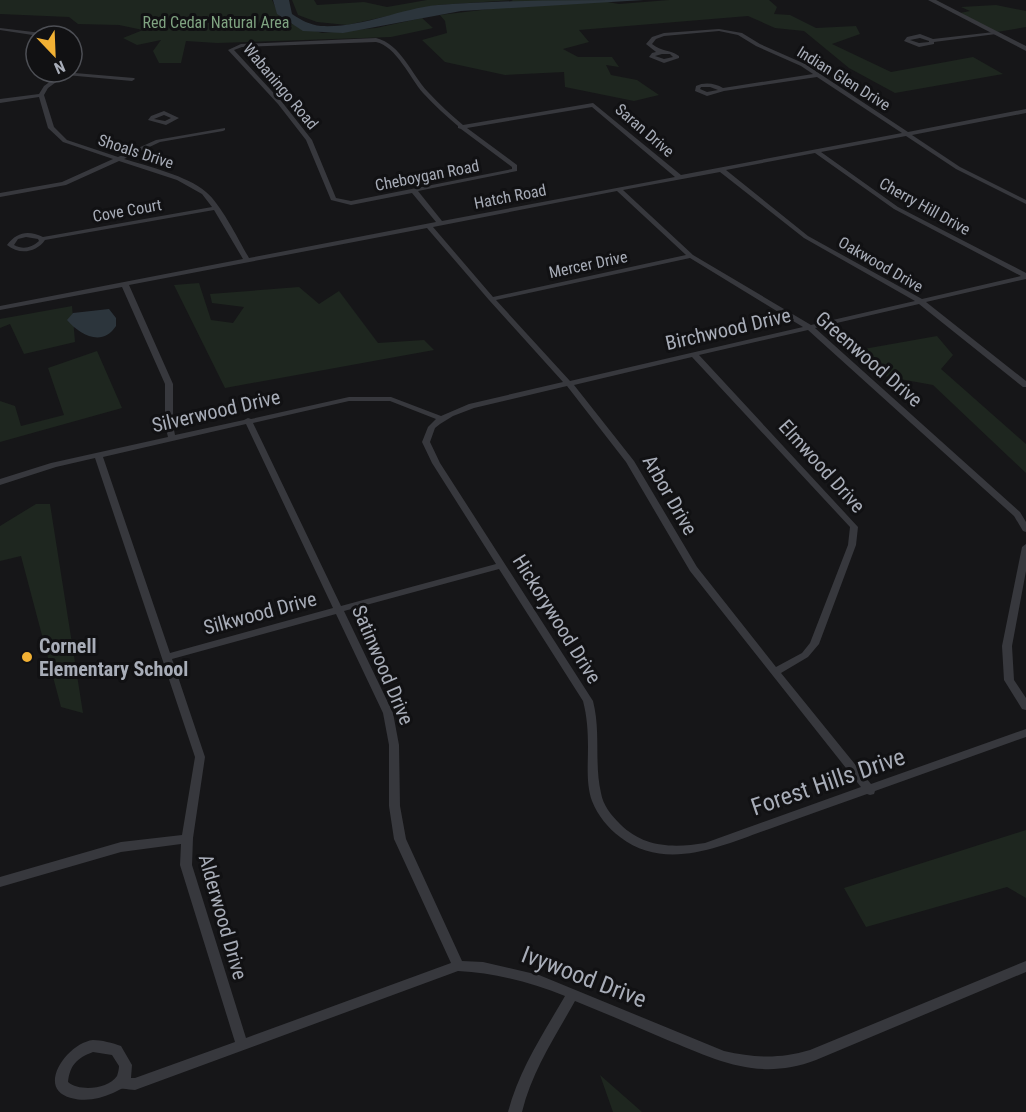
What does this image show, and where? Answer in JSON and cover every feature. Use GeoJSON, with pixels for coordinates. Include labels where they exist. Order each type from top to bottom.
{"type":"FeatureCollection","features":[{"type":"Feature","properties":{"kind":"street"},"geometry":{"type":"LineString","coordinates":[[931,0],[1026,49]]}},
{"type":"Feature","properties":{"kind":"street"},"geometry":{"type":"LineString","coordinates":[[0,29],[24,32]]}},
{"type":"Feature","properties":{"kind":"street","name":"Indian Glen Drive"},"geometry":{"type":"LineString","coordinates":[[658,52],[649,44],[658,36],[730,31],[796,62],[968,174],[1026,202]]}},
{"type":"Feature","properties":{"kind":"street"},"geometry":{"type":"LineString","coordinates":[[932,41],[994,33]]}},
{"type":"Feature","properties":{"kind":"street","name":"Wabaningo Road"},"geometry":{"type":"LineString","coordinates":[[342,202],[332,198],[309,140],[232,49],[245,45],[382,40],[388,43],[430,98],[460,126]]}},
{"type":"Feature","properties":{"kind":"street"},"geometry":{"type":"LineString","coordinates":[[84,75],[132,79]]}},
{"type":"Feature","properties":{"kind":"street"},"geometry":{"type":"LineString","coordinates":[[722,90],[818,75]]}},
{"type":"Feature","properties":{"kind":"street"},"geometry":{"type":"LineString","coordinates":[[0,101],[41,95],[50,84]]}},
{"type":"Feature","properties":{"kind":"street","name":"Shoals Drive"},"geometry":{"type":"LineString","coordinates":[[41,95],[46,116],[56,135],[77,147],[188,183],[207,196],[247,261]]}},
{"type":"Feature","properties":{"kind":"street","name":"Saran Drive"},"geometry":{"type":"LineString","coordinates":[[460,126],[592,105],[679,177]]}},
{"type":"Feature","properties":{"kind":"street","name":"Hatch Road"},"geometry":{"type":"LineString","coordinates":[[0,308],[1026,111]]}},
{"type":"Feature","properties":{"kind":"street"},"geometry":{"type":"LineString","coordinates":[[166,123],[174,137]]}},
{"type":"Feature","properties":{"kind":"street","name":"Cheboygan Road"},"geometry":{"type":"LineString","coordinates":[[342,202],[414,191],[516,169],[460,126]]}},
{"type":"Feature","properties":{"kind":"street"},"geometry":{"type":"LineString","coordinates":[[0,195],[64,184],[147,145],[174,137],[223,129]]}},
{"type":"Feature","properties":{"kind":"street","name":"Cherry Hill Drive"},"geometry":{"type":"LineString","coordinates":[[815,151],[896,208],[1026,276]]}},
{"type":"Feature","properties":{"kind":"street","name":"Oakwood Drive"},"geometry":{"type":"LineString","coordinates":[[720,170],[806,237],[920,302],[1026,385]]}},
{"type":"Feature","properties":{"kind":"street","name":"Greenwood Drive"},"geometry":{"type":"LineString","coordinates":[[618,189],[691,256],[809,327],[1017,514],[1026,529]]}},
{"type":"Feature","properties":{"kind":"street"},"geometry":{"type":"LineString","coordinates":[[414,191],[440,224]]}},
{"type":"Feature","properties":{"kind":"street","name":"Cove Court"},"geometry":{"type":"LineString","coordinates":[[42,239],[216,208]]}},
{"type":"Feature","properties":{"kind":"street","name":"Arbor Drive"},"geometry":{"type":"LineString","coordinates":[[429,226],[491,299],[569,384],[630,461],[693,568],[870,791]]}},
{"type":"Feature","properties":{"kind":"street","name":"Mercer Drive"},"geometry":{"type":"LineString","coordinates":[[491,299],[691,256]]}},
{"type":"Feature","properties":{"kind":"street","name":"Birchwood Drive"},"geometry":{"type":"LineString","coordinates":[[440,418],[472,406],[1026,276]]}},
{"type":"Feature","properties":{"kind":"street"},"geometry":{"type":"LineString","coordinates":[[125,285],[168,384],[169,425],[172,438]]}},
{"type":"Feature","properties":{"kind":"street","name":"Elmwood Drive"},"geometry":{"type":"LineString","coordinates":[[694,355],[854,527],[852,545],[814,644],[805,655],[776,672]]}},
{"type":"Feature","properties":{"kind":"street","name":"Silverwood Drive"},"geometry":{"type":"LineString","coordinates":[[0,482],[37,469],[98,454],[335,401],[370,398],[402,402],[440,418]]}},
{"type":"Feature","properties":{"kind":"street","name":"Hickorywood Drive"},"geometry":{"type":"LineString","coordinates":[[440,418],[427,436],[428,448],[588,701],[593,725],[595,792],[612,824],[642,843]]}},
{"type":"Feature","properties":{"kind":"street","name":"Satinwood Drive"},"geometry":{"type":"LineString","coordinates":[[248,420],[340,610],[392,727],[396,760],[392,799],[400,839],[458,966]]}},
{"type":"Feature","properties":{"kind":"street","name":"Alderwood Drive"},"geometry":{"type":"LineString","coordinates":[[98,454],[200,757],[197,788],[185,839],[186,865],[242,1045]]}},
{"type":"Feature","properties":{"kind":"street"},"geometry":{"type":"LineString","coordinates":[[1026,548],[1007,646],[1009,681],[1026,706]]}},
{"type":"Feature","properties":{"kind":"street","name":"Silkwood Drive"},"geometry":{"type":"LineString","coordinates":[[167,657],[501,565]]}},
{"type":"Feature","properties":{"kind":"street","name":"Forest Hills Drive"},"geometry":{"type":"LineString","coordinates":[[642,843],[654,849],[667,851],[706,847],[870,791],[1026,733]]}},
{"type":"Feature","properties":{"kind":"street"},"geometry":{"type":"LineString","coordinates":[[0,882],[120,847],[185,839]]}},
{"type":"Feature","properties":{"kind":"street","name":"Ivywood Drive"},"geometry":{"type":"LineString","coordinates":[[121,1083],[135,1084],[458,966],[512,972],[539,980],[723,1057],[754,1064],[781,1065],[812,1056],[1026,966]]}},
{"type":"Feature","properties":{"kind":"street"},"geometry":{"type":"LineString","coordinates":[[515,1112],[527,1075],[572,995]]}},
{"type":"Feature","properties":{"kind":"street","name":"Ivywood Drive"},"geometry":{"type":"LineString","coordinates":[[101,1046],[116,1050],[124,1061],[125,1068],[121,1083],[109,1096],[84,1104],[70,1099],[65,1094],[61,1080],[71,1059],[85,1049],[101,1046]]}},
{"type":"Feature","properties":{"kind":"green space","name":"Red Cedar Natural Area"},"geometry":{"type":"Polygon","coordinates":[[[0,0],[272,0],[282,21],[322,33],[376,28],[422,18],[433,28],[391,37],[217,43],[186,41],[181,63],[159,63],[153,51],[161,40],[137,45],[123,38],[143,30],[119,25],[78,24],[69,17],[0,14],[0,0]]]}},
{"type":"Feature","properties":{"kind":"green space"},"geometry":{"type":"Polygon","coordinates":[[[292,0],[314,0],[317,5],[364,2],[387,7],[427,0],[513,0],[438,5],[347,25],[317,22],[298,15],[292,0]]]}},
{"type":"Feature","properties":{"kind":"green space"},"geometry":{"type":"Polygon","coordinates":[[[513,0],[596,0],[619,4],[669,0],[769,0],[777,7],[774,14],[790,15],[816,28],[856,26],[860,34],[832,44],[891,72],[973,57],[1003,74],[895,93],[849,68],[804,31],[775,28],[748,16],[579,30],[589,42],[563,49],[578,57],[612,57],[619,67],[606,65],[611,75],[637,80],[659,95],[634,101],[565,87],[564,72],[505,75],[445,62],[422,40],[447,33],[445,21],[440,15],[498,8],[513,0]]]}},
{"type":"Feature","properties":{"kind":"green space"},"geometry":{"type":"Polygon","coordinates":[[[996,5],[1026,11],[1026,27],[997,32],[960,13],[970,11],[961,7],[996,5]]]}},
{"type":"Feature","properties":{"kind":"green space"},"geometry":{"type":"Polygon","coordinates":[[[199,283],[211,320],[233,323],[244,307],[212,303],[210,294],[299,287],[319,304],[339,291],[378,343],[424,340],[434,350],[225,388],[174,285],[199,283]]]}},
{"type":"Feature","properties":{"kind":"green space"},"geometry":{"type":"Polygon","coordinates":[[[72,306],[75,342],[24,354],[10,324],[0,328],[0,319],[72,306]]]}},
{"type":"Feature","properties":{"kind":"green space"},"geometry":{"type":"Polygon","coordinates":[[[937,336],[953,355],[941,369],[1026,444],[1026,473],[933,385],[878,375],[858,350],[937,336]]]}},
{"type":"Feature","properties":{"kind":"green space"},"geometry":{"type":"Polygon","coordinates":[[[97,351],[122,408],[0,442],[0,401],[15,406],[21,426],[64,415],[48,368],[97,351]]]}},
{"type":"Feature","properties":{"kind":"green space"},"geometry":{"type":"Polygon","coordinates":[[[36,504],[50,504],[83,713],[61,707],[21,556],[0,561],[0,526],[36,504]]]}},
{"type":"Feature","properties":{"kind":"green space"},"geometry":{"type":"Polygon","coordinates":[[[1026,830],[1026,898],[1007,887],[866,927],[844,888],[1026,830]]]}},
{"type":"Feature","properties":{"kind":"green space"},"geometry":{"type":"Polygon","coordinates":[[[600,1075],[642,1112],[613,1112],[600,1075]]]}},
{"type":"Feature","properties":{"kind":"shaded area"},"geometry":{"type":"Polygon","coordinates":[[[273,0],[289,0],[292,14],[313,25],[336,26],[438,5],[515,1],[644,0],[461,11],[343,33],[303,31],[277,14],[273,0]]]}},
{"type":"Feature","properties":{"kind":"shaded area"},"geometry":{"type":"Polygon","coordinates":[[[109,309],[116,318],[116,326],[104,336],[84,334],[67,320],[73,313],[109,309]]]}},
{"type":"Feature","properties":{"kind":"place","name":"Cornell Elementary School"},"geometry":{"type":"Point","coordinates":[27,657]}}]}
